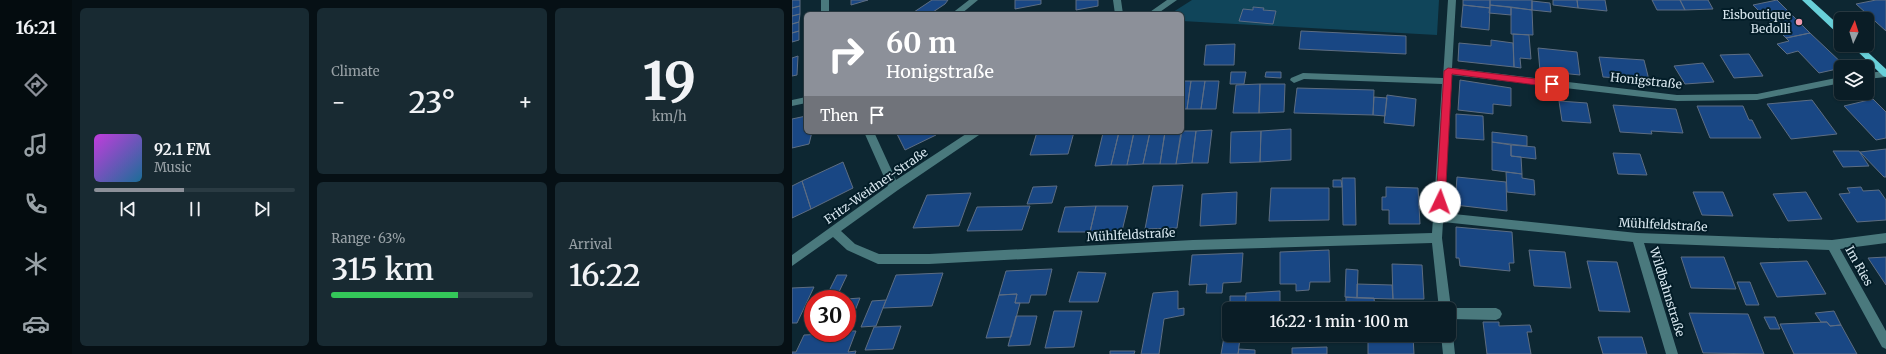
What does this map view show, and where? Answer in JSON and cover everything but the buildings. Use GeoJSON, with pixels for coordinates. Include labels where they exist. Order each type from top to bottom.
{"type":"FeatureCollection","features":[{"type":"Feature","properties":{"kind":"main road"},"geometry":{"type":"LineString","coordinates":[[1806,0],[1834,26]]}},
{"type":"Feature","properties":{"kind":"main road"},"geometry":{"type":"LineString","coordinates":[[1862,52],[1886,74]]}},
{"type":"Feature","properties":{"kind":"street"},"geometry":{"type":"LineString","coordinates":[[824,0],[825,12]]}},
{"type":"Feature","properties":{"kind":"street"},"geometry":{"type":"LineString","coordinates":[[958,12],[974,0]]}},
{"type":"Feature","properties":{"kind":"street"},"geometry":{"type":"LineString","coordinates":[[1117,0],[1119,12]]}},
{"type":"Feature","properties":{"kind":"street"},"geometry":{"type":"LineString","coordinates":[[1154,12],[1173,0]]}},
{"type":"Feature","properties":{"kind":"street"},"geometry":{"type":"LineString","coordinates":[[1444,302],[1437,238],[1440,217],[1452,0]]}},
{"type":"Feature","properties":{"kind":"street","name":"Honigstraße"},"geometry":{"type":"LineString","coordinates":[[1448,71],[1676,98],[1757,96],[1834,81]]}},
{"type":"Feature","properties":{"kind":"street"},"geometry":{"type":"LineString","coordinates":[[1874,75],[1886,74]]}},
{"type":"Feature","properties":{"kind":"street"},"geometry":{"type":"LineString","coordinates":[[1294,80],[1303,76],[1447,81]]}},
{"type":"Feature","properties":{"kind":"street"},"geometry":{"type":"LineString","coordinates":[[792,103],[804,100]]}},
{"type":"Feature","properties":{"kind":"street"},"geometry":{"type":"LineString","coordinates":[[870,134],[894,187]]}},
{"type":"Feature","properties":{"kind":"street","name":"Fritz-Weidner-Straße"},"geometry":{"type":"LineString","coordinates":[[792,261],[894,187],[973,134]]}},
{"type":"Feature","properties":{"kind":"street","name":"Mühlfeldstraße"},"geometry":{"type":"LineString","coordinates":[[1440,217],[1636,238],[1832,245],[1886,238]]}},
{"type":"Feature","properties":{"kind":"street","name":"Mühlfeldstraße"},"geometry":{"type":"LineString","coordinates":[[834,231],[851,247],[878,259],[929,259],[1192,245],[1437,238]]}},
{"type":"Feature","properties":{"kind":"street","name":"Wildbahnstraße"},"geometry":{"type":"LineString","coordinates":[[1636,238],[1672,354]]}},
{"type":"Feature","properties":{"kind":"street","name":"Im Ries"},"geometry":{"type":"LineString","coordinates":[[1832,245],[1886,342]]}},
{"type":"Feature","properties":{"kind":"street"},"geometry":{"type":"LineString","coordinates":[[1456,314],[1496,314]]}},
{"type":"Feature","properties":{"kind":"street"},"geometry":{"type":"LineString","coordinates":[[1448,342],[1449,354]]}},
{"type":"Feature","properties":{"kind":"shaded area"},"geometry":{"type":"Polygon","coordinates":[[[1192,0],[1439,0],[1437,35],[1184,21],[1184,12],[1173,12],[1192,0]]]}},
{"type":"Feature","properties":{"kind":"place","name":"Eisboutique Bedolli"},"geometry":{"type":"Point","coordinates":[1799,22]}},
{"type":"Feature","properties":{"kind":"route"},"geometry":{"type":"LineString","coordinates":[[1440,202],[1448,71],[1552,84]]}}]}
